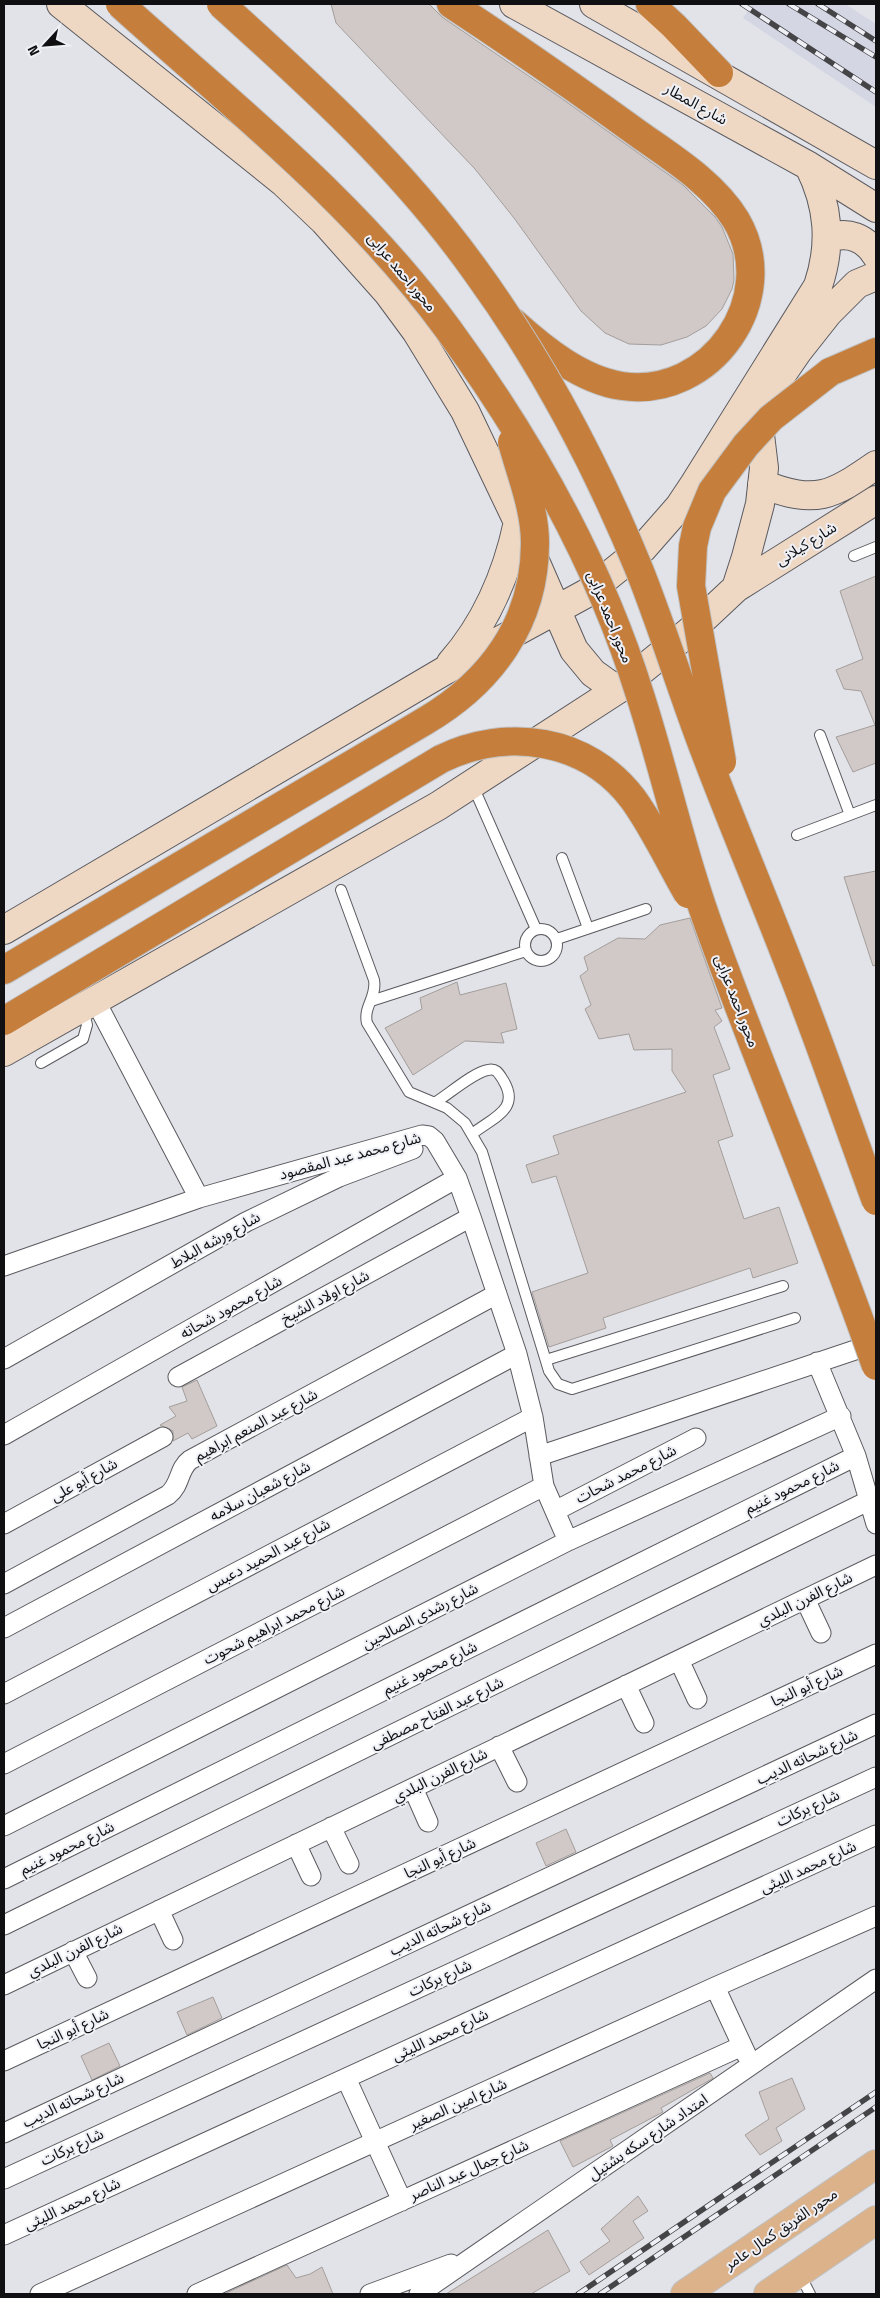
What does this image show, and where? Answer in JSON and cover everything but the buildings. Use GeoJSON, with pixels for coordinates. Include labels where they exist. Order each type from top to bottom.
{"type":"FeatureCollection","features":[{"type":"Feature","properties":{"kind":"highway","name":"محور احمد عرابى"},"geometry":{"type":"LineString","coordinates":[[120,4],[291,155],[356,218],[418,290],[460,346],[504,412],[558,502],[604,596],[640,694],[712,936],[840,1262],[876,1366]]}},
{"type":"Feature","properties":{"kind":"highway"},"geometry":{"type":"LineString","coordinates":[[221,4],[311,85],[406,182],[476,271],[508,318],[566,415],[617,517],[642,579],[676,678],[793,974],[876,1201]]}},
{"type":"Feature","properties":{"kind":"highway"},"geometry":{"type":"LineString","coordinates":[[451,4],[599,105],[716,194],[737,222],[748,255],[749,290],[739,324],[724,346],[706,364],[675,381],[641,387],[623,386],[598,380],[557,356],[508,318]]}},
{"type":"Feature","properties":{"kind":"highway"},"geometry":{"type":"LineString","coordinates":[[650,4],[719,73]]}},
{"type":"Feature","properties":{"kind":"highway"},"geometry":{"type":"LineString","coordinates":[[733,825],[691,586],[693,546],[698,527],[704,509],[723,475],[771,418],[830,372],[876,352]]}},
{"type":"Feature","properties":{"kind":"highway"},"geometry":{"type":"LineString","coordinates":[[4,970],[437,714],[478,682],[493,666],[516,628],[530,586],[535,541],[529,501],[504,412]]}},
{"type":"Feature","properties":{"kind":"highway"},"geometry":{"type":"LineString","coordinates":[[4,1021],[423,769],[459,750],[496,741],[524,740],[553,745],[589,760],[619,783],[643,814],[712,936]]}},
{"type":"Feature","properties":{"kind":"main road","name":"محور الفريق كمال عامر"},"geometry":{"type":"LineString","coordinates":[[684,2294],[870,2174]]}},
{"type":"Feature","properties":{"kind":"main road"},"geometry":{"type":"LineString","coordinates":[[768,2294],[804,2284],[876,2220]]}},
{"type":"Feature","properties":{"kind":"street"},"geometry":{"type":"LineString","coordinates":[[61,4],[283,182],[357,256],[416,331],[442,371],[482,445],[518,522],[567,637],[583,662],[593,673],[617,690]]}},
{"type":"Feature","properties":{"kind":"street","name":"شارع المطار"},"geometry":{"type":"LineString","coordinates":[[514,4],[809,166],[876,208]]}},
{"type":"Feature","properties":{"kind":"street"},"geometry":{"type":"LineString","coordinates":[[594,4],[719,73],[876,165]]}},
{"type":"Feature","properties":{"kind":"street"},"geometry":{"type":"LineString","coordinates":[[4,930],[444,671],[587,593],[622,567],[643,548],[679,507],[818,286],[824,270],[828,238],[824,202],[809,166]]}},
{"type":"Feature","properties":{"kind":"street"},"geometry":{"type":"LineString","coordinates":[[828,238],[846,234],[856,236],[864,241],[876,255]]}},
{"type":"Feature","properties":{"kind":"street"},"geometry":{"type":"LineString","coordinates":[[736,588],[760,504],[764,468],[758,418],[767,396],[798,351],[828,313],[857,284],[876,276]]}},
{"type":"Feature","properties":{"kind":"street"},"geometry":{"type":"LineString","coordinates":[[762,484],[788,494],[815,496],[842,488],[876,465]]}},
{"type":"Feature","properties":{"kind":"street","name":"شارع كيلانى"},"geometry":{"type":"LineString","coordinates":[[4,1052],[438,806],[617,690],[690,632],[736,588],[876,500]]}},
{"type":"Feature","properties":{"kind":"street"},"geometry":{"type":"LineString","coordinates":[[444,671],[474,634],[497,591],[506,568],[518,522]]}},
{"type":"Feature","properties":{"kind":"street"},"geometry":{"type":"LineString","coordinates":[[89,1004],[199,1198]]}},
{"type":"Feature","properties":{"kind":"street","name":"شارع محمد عبد المقصود"},"geometry":{"type":"LineString","coordinates":[[4,1266],[199,1198],[422,1135],[429,1136],[435,1141],[457,1178],[471,1217],[517,1354],[533,1417],[544,1486],[568,1541]]}},
{"type":"Feature","properties":{"kind":"street","name":"شارع ورشه البلاط"},"geometry":{"type":"LineString","coordinates":[[4,1359],[246,1222],[339,1177],[435,1141]]}},
{"type":"Feature","properties":{"kind":"street","name":"شارع محمود شحاته"},"geometry":{"type":"LineString","coordinates":[[4,1435],[457,1178]]}},
{"type":"Feature","properties":{"kind":"street","name":"شارع اولاد الشيخ"},"geometry":{"type":"LineString","coordinates":[[178,1376],[471,1217]]}},
{"type":"Feature","properties":{"kind":"street","name":"شارع عبد المنعم ابراهيم"},"geometry":{"type":"LineString","coordinates":[[4,1584],[168,1495],[178,1485],[182,1468],[190,1460],[497,1294]]}},
{"type":"Feature","properties":{"kind":"street"},"geometry":{"type":"LineString","coordinates":[[539,1456],[876,1343]]}},
{"type":"Feature","properties":{"kind":"street","name":"شارع شعبان سلامه"},"geometry":{"type":"LineString","coordinates":[[4,1628],[517,1354]]}},
{"type":"Feature","properties":{"kind":"street"},"geometry":{"type":"LineString","coordinates":[[817,1362],[856,1456],[876,1524]]}},
{"type":"Feature","properties":{"kind":"street","name":"شارع رشدى الصالحين"},"geometry":{"type":"LineString","coordinates":[[4,1826],[568,1541],[841,1416]]}},
{"type":"Feature","properties":{"kind":"street","name":"شارع عبد الحميد دعبس"},"geometry":{"type":"LineString","coordinates":[[4,1694],[533,1417]]}},
{"type":"Feature","properties":{"kind":"street","name":"شارع أبو على"},"geometry":{"type":"LineString","coordinates":[[4,1524],[164,1436]]}},
{"type":"Feature","properties":{"kind":"street","name":"شارع محمد شحات"},"geometry":{"type":"LineString","coordinates":[[555,1511],[696,1438]]}},
{"type":"Feature","properties":{"kind":"street","name":"شارع محمود غنيم"},"geometry":{"type":"LineString","coordinates":[[4,1879],[856,1456]]}},
{"type":"Feature","properties":{"kind":"street","name":"شارع محمد ابراهيم شحوت"},"geometry":{"type":"LineString","coordinates":[[4,1764],[544,1486]]}},
{"type":"Feature","properties":{"kind":"street","name":"شارع عبد الفتاح مصطفى"},"geometry":{"type":"LineString","coordinates":[[4,1926],[870,1500]]}},
{"type":"Feature","properties":{"kind":"street","name":"شارع الفرن البلدي"},"geometry":{"type":"LineString","coordinates":[[4,1985],[876,1565]]}},
{"type":"Feature","properties":{"kind":"street"},"geometry":{"type":"LineString","coordinates":[[805,1599],[821,1633]]}},
{"type":"Feature","properties":{"kind":"street","name":"شارع أبو النجا"},"geometry":{"type":"LineString","coordinates":[[4,2061],[876,1654]]}},
{"type":"Feature","properties":{"kind":"street"},"geometry":{"type":"LineString","coordinates":[[679,1660],[696,1699]]}},
{"type":"Feature","properties":{"kind":"street"},"geometry":{"type":"LineString","coordinates":[[626,1685],[644,1723]]}},
{"type":"Feature","properties":{"kind":"street","name":"شارع شحاته الديب"},"geometry":{"type":"LineString","coordinates":[[4,2133],[876,1724]]}},
{"type":"Feature","properties":{"kind":"street"},"geometry":{"type":"LineString","coordinates":[[499,1746],[517,1782]]}},
{"type":"Feature","properties":{"kind":"street","name":"شارع بركات"},"geometry":{"type":"LineString","coordinates":[[4,2179],[876,1777]]}},
{"type":"Feature","properties":{"kind":"street"},"geometry":{"type":"LineString","coordinates":[[413,1788],[428,1822]]}},
{"type":"Feature","properties":{"kind":"street"},"geometry":{"type":"LineString","coordinates":[[331,1827],[349,1864]]}},
{"type":"Feature","properties":{"kind":"street","name":"شارع محمد الليثى"},"geometry":{"type":"LineString","coordinates":[[4,2235],[876,1835]]}},
{"type":"Feature","properties":{"kind":"street"},"geometry":{"type":"LineString","coordinates":[[296,1844],[311,1876]]}},
{"type":"Feature","properties":{"kind":"street"},"geometry":{"type":"LineString","coordinates":[[159,1910],[173,1940]]}},
{"type":"Feature","properties":{"kind":"street","name":"شارع امين الصغير"},"geometry":{"type":"LineString","coordinates":[[40,2294],[715,1987],[876,1916]]}},
{"type":"Feature","properties":{"kind":"street"},"geometry":{"type":"LineString","coordinates":[[73,1951],[86,1978]]}},
{"type":"Feature","properties":{"kind":"street","name":"امتداد شارع سكه بشتيل"},"geometry":{"type":"LineString","coordinates":[[419,2294],[876,1979]]}},
{"type":"Feature","properties":{"kind":"street"},"geometry":{"type":"LineString","coordinates":[[715,1987],[751,2066]]}},
{"type":"Feature","properties":{"kind":"street","name":"شارع جمال عبد الناصر"},"geometry":{"type":"LineString","coordinates":[[197,2294],[742,2046]]}},
{"type":"Feature","properties":{"kind":"street"},"geometry":{"type":"LineString","coordinates":[[346,2078],[402,2201]]}},
{"type":"Feature","properties":{"kind":"street"},"geometry":{"type":"LineString","coordinates":[[370,2294],[472,2257]]}},
{"type":"Feature","properties":{"kind":"lane"},"geometry":{"type":"LineString","coordinates":[[854,556],[876,548]]}},
{"type":"Feature","properties":{"kind":"lane"},"geometry":{"type":"LineString","coordinates":[[820,735],[850,815]]}},
{"type":"Feature","properties":{"kind":"lane"},"geometry":{"type":"LineString","coordinates":[[472,784],[536,930]]}},
{"type":"Feature","properties":{"kind":"lane"},"geometry":{"type":"LineString","coordinates":[[796,835],[876,805]]}},
{"type":"Feature","properties":{"kind":"lane"},"geometry":{"type":"LineString","coordinates":[[562,858],[588,928]]}},
{"type":"Feature","properties":{"kind":"lane"},"geometry":{"type":"LineString","coordinates":[[341,890],[374,980],[374,995],[366,1008],[365,1016],[367,1023],[408,1092],[436,1102],[459,1118],[472,1134],[482,1152],[552,1378],[565,1387],[572,1389],[795,1318]]}},
{"type":"Feature","properties":{"kind":"lane"},"geometry":{"type":"LineString","coordinates":[[557,939],[646,909]]}},
{"type":"Feature","properties":{"kind":"lane"},"geometry":{"type":"LineString","coordinates":[[536,930],[548,930],[557,939],[557,952],[547,960],[535,960],[526,951],[526,938],[536,930]]}},
{"type":"Feature","properties":{"kind":"lane"},"geometry":{"type":"LineString","coordinates":[[371,1001],[526,951]]}},
{"type":"Feature","properties":{"kind":"lane"},"geometry":{"type":"LineString","coordinates":[[41,1063],[83,1039],[87,1025],[89,1004]]}},
{"type":"Feature","properties":{"kind":"lane"},"geometry":{"type":"LineString","coordinates":[[436,1102],[482,1072],[498,1071],[510,1091],[509,1104],[505,1110],[472,1134]]}},
{"type":"Feature","properties":{"kind":"lane"},"geometry":{"type":"LineString","coordinates":[[546,1360],[783,1286]]}},
{"type":"Feature","properties":{"kind":"shaded area"},"geometry":{"type":"Polygon","coordinates":[[[753,4],[845,4],[876,24],[876,107],[743,18],[753,4]]]}},
{"type":"Feature","properties":{"kind":"railway"},"geometry":{"type":"LineString","coordinates":[[742,4],[876,92]]}},
{"type":"Feature","properties":{"kind":"railway"},"geometry":{"type":"LineString","coordinates":[[789,4],[876,57]]}},
{"type":"Feature","properties":{"kind":"railway"},"geometry":{"type":"LineString","coordinates":[[818,4],[876,41]]}},
{"type":"Feature","properties":{"kind":"railway"},"geometry":{"type":"LineString","coordinates":[[578,2294],[876,2092]]}},
{"type":"Feature","properties":{"kind":"railway"},"geometry":{"type":"LineString","coordinates":[[600,2294],[876,2107]]}}]}
